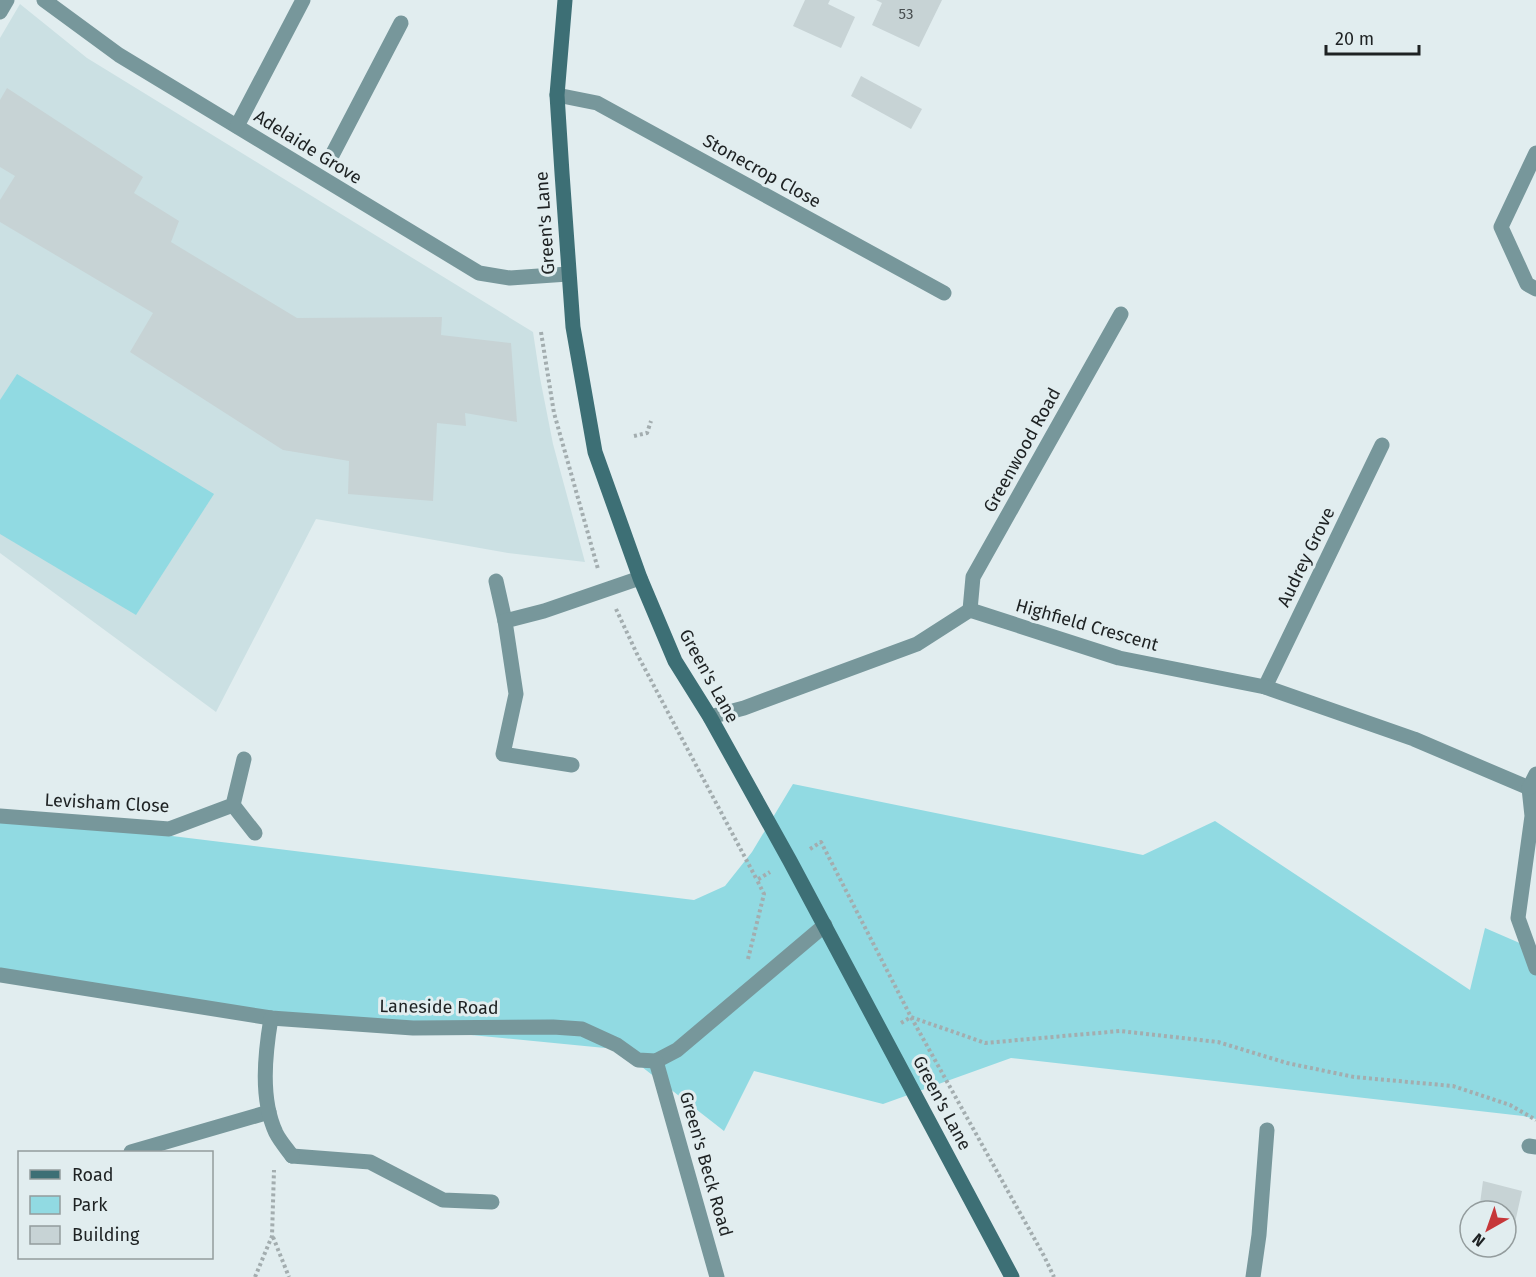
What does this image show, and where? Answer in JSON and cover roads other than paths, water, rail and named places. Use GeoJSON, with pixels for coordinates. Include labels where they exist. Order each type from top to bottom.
{"type":"FeatureCollection","features":[{"type":"Feature","properties":{"kind":"street"},"geometry":{"type":"LineString","coordinates":[[0,12],[8,0]]}},
{"type":"Feature","properties":{"kind":"street","name":"Adelaide Grove"},"geometry":{"type":"LineString","coordinates":[[44,0],[119,55],[479,273],[510,279],[568,274]]}},
{"type":"Feature","properties":{"kind":"street"},"geometry":{"type":"LineString","coordinates":[[237,126],[303,0]]}},
{"type":"Feature","properties":{"kind":"street","name":"Green's Lane"},"geometry":{"type":"LineString","coordinates":[[565,0],[558,95],[573,327],[596,452],[640,578],[675,661],[710,717],[790,861],[1012,1277]]}},
{"type":"Feature","properties":{"kind":"street"},"geometry":{"type":"LineString","coordinates":[[330,159],[401,23]]}},
{"type":"Feature","properties":{"kind":"street","name":"Stonecrop Close"},"geometry":{"type":"LineString","coordinates":[[558,95],[597,103],[944,293]]}},
{"type":"Feature","properties":{"kind":"street"},"geometry":{"type":"LineString","coordinates":[[1536,153],[1501,227],[1527,284],[1536,289]]}},
{"type":"Feature","properties":{"kind":"street","name":"Greenwood Road"},"geometry":{"type":"LineString","coordinates":[[970,610],[973,577],[1121,314]]}},
{"type":"Feature","properties":{"kind":"street","name":"Audrey Grove"},"geometry":{"type":"LineString","coordinates":[[1265,687],[1382,445]]}},
{"type":"Feature","properties":{"kind":"street"},"geometry":{"type":"LineString","coordinates":[[505,621],[544,611],[640,578]]}},
{"type":"Feature","properties":{"kind":"street"},"geometry":{"type":"LineString","coordinates":[[496,581],[505,621],[516,693],[503,754],[572,765]]}},
{"type":"Feature","properties":{"kind":"street"},"geometry":{"type":"LineString","coordinates":[[710,717],[744,708],[917,644],[970,610]]}},
{"type":"Feature","properties":{"kind":"street","name":"Highfield Crescent"},"geometry":{"type":"LineString","coordinates":[[970,610],[1119,658],[1265,687],[1414,739],[1528,788]]}},
{"type":"Feature","properties":{"kind":"street"},"geometry":{"type":"LineString","coordinates":[[244,759],[233,804],[255,833]]}},
{"type":"Feature","properties":{"kind":"street"},"geometry":{"type":"LineString","coordinates":[[1536,774],[1528,788],[1532,816],[1518,918],[1536,969]]}},
{"type":"Feature","properties":{"kind":"street","name":"Levisham Close"},"geometry":{"type":"LineString","coordinates":[[0,816],[169,829],[233,804]]}},
{"type":"Feature","properties":{"kind":"street"},"geometry":{"type":"LineString","coordinates":[[656,1061],[677,1050],[793,950],[825,926]]}},
{"type":"Feature","properties":{"kind":"street","name":"Laneside Road"},"geometry":{"type":"LineString","coordinates":[[0,975],[271,1018],[413,1028],[553,1027],[582,1029],[617,1045],[638,1060],[656,1061]]}},
{"type":"Feature","properties":{"kind":"street"},"geometry":{"type":"LineString","coordinates":[[271,1018],[266,1087],[269,1112],[277,1134],[292,1156],[370,1162],[442,1200],[492,1202]]}},
{"type":"Feature","properties":{"kind":"street","name":"Green's Beck Road"},"geometry":{"type":"LineString","coordinates":[[656,1061],[717,1277]]}},
{"type":"Feature","properties":{"kind":"street"},"geometry":{"type":"LineString","coordinates":[[134,1151],[269,1112]]}},
{"type":"Feature","properties":{"kind":"street"},"geometry":{"type":"LineString","coordinates":[[1253,1277],[1267,1130]]}}]}
